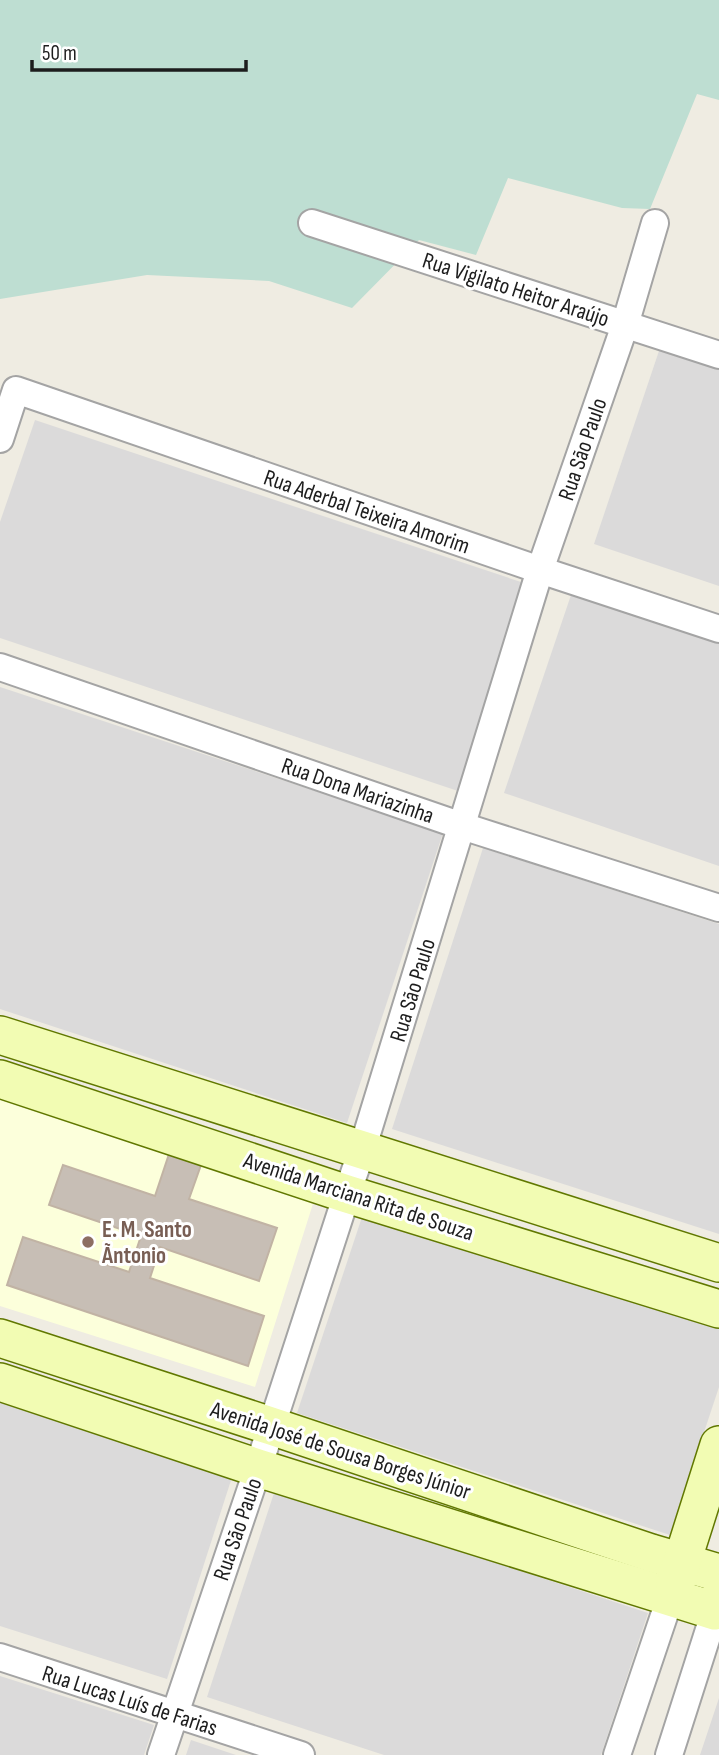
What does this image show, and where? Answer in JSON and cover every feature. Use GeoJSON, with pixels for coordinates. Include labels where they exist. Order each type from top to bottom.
{"type":"FeatureCollection","features":[{"type":"Feature","properties":{"kind":"street","name":"Rua Vigilato Heitor Araújo"},"geometry":{"type":"LineString","coordinates":[[312,223],[719,355]]}},
{"type":"Feature","properties":{"kind":"street","name":"Rua São Paulo"},"geometry":{"type":"LineString","coordinates":[[161,1755],[362,1150],[540,570],[625,325],[654,223]]}},
{"type":"Feature","properties":{"kind":"street","name":"Rua Aderbal Teixeira Amorim"},"geometry":{"type":"LineString","coordinates":[[0,439],[16,390],[719,629]]}},
{"type":"Feature","properties":{"kind":"street","name":"Rua Dona Mariazinha"},"geometry":{"type":"LineString","coordinates":[[0,667],[463,826],[719,908]]}},
{"type":"Feature","properties":{"kind":"street","name":"Avenida Marciana Rita de Souza"},"geometry":{"type":"LineString","coordinates":[[0,1035],[719,1263]]}},
{"type":"Feature","properties":{"kind":"street","name":"Avenida Marciana Rita de Souza"},"geometry":{"type":"LineString","coordinates":[[0,1080],[346,1194],[719,1309]]}},
{"type":"Feature","properties":{"kind":"street","name":"Avenida José de Sousa Borges Júnior"},"geometry":{"type":"LineString","coordinates":[[0,1338],[651,1553],[719,1573]]}},
{"type":"Feature","properties":{"kind":"street","name":"Avenida José de Sousa Borges Júnior"},"geometry":{"type":"LineString","coordinates":[[0,1382],[258,1468],[670,1598],[718,1607]]}},
{"type":"Feature","properties":{"kind":"street"},"geometry":{"type":"LineString","coordinates":[[617,1755],[719,1445]]}},
{"type":"Feature","properties":{"kind":"street"},"geometry":{"type":"LineString","coordinates":[[669,1755],[718,1607]]}},
{"type":"Feature","properties":{"kind":"street","name":"Rua Lucas Luís de Farias"},"geometry":{"type":"LineString","coordinates":[[0,1657],[300,1755]]}},
{"type":"Feature","properties":{"kind":"shaded area"},"geometry":{"type":"Polygon","coordinates":[[[0,0],[719,0],[719,100],[697,94],[650,209],[622,208],[508,178],[476,255],[419,240],[352,308],[269,281],[147,275],[0,299],[0,0]]]}},
{"type":"Feature","properties":{"kind":"shaded area"},"geometry":{"type":"Polygon","coordinates":[[[662,342],[719,362],[719,586],[594,544],[662,342]]]}},
{"type":"Feature","properties":{"kind":"shaded area"},"geometry":{"type":"Polygon","coordinates":[[[35,420],[530,585],[461,792],[0,638],[0,522],[35,420]]]}},
{"type":"Feature","properties":{"kind":"shaded area"},"geometry":{"type":"Polygon","coordinates":[[[572,592],[719,641],[719,866],[504,793],[572,592]]]}},
{"type":"Feature","properties":{"kind":"shaded area"},"geometry":{"type":"Polygon","coordinates":[[[0,687],[443,833],[347,1123],[0,1009],[0,687]]]}},
{"type":"Feature","properties":{"kind":"shaded area"},"geometry":{"type":"Polygon","coordinates":[[[483,848],[719,924],[719,1234],[392,1129],[483,848]]]}},
{"type":"Feature","properties":{"kind":"shaded area","name":"E. M. Santo Ãntonio"},"geometry":{"type":"Polygon","coordinates":[[[0,1091],[317,1191],[255,1387],[0,1306],[0,1091]],[[202,1162],[155,1196],[63,1165],[50,1205],[141,1236],[129,1272],[7,1285],[150,1278],[160,1247],[259,1280],[189,1199],[202,1162]]]}},
{"type":"Feature","properties":{"kind":"shaded area"},"geometry":{"type":"Polygon","coordinates":[[[364,1211],[719,1327],[719,1387],[670,1535],[297,1413],[364,1211]]]}},
{"type":"Feature","properties":{"kind":"shaded area"},"geometry":{"type":"Polygon","coordinates":[[[0,1399],[233,1474],[167,1679],[0,1626],[0,1399]]]}},
{"type":"Feature","properties":{"kind":"shaded area"},"geometry":{"type":"Polygon","coordinates":[[[275,1490],[648,1613],[601,1755],[384,1755],[207,1697],[275,1490]]]}},
{"type":"Feature","properties":{"kind":"shaded area"},"geometry":{"type":"Polygon","coordinates":[[[0,1676],[154,1725],[144,1755],[0,1755],[0,1676]]]}},
{"type":"Feature","properties":{"kind":"shaded area"},"geometry":{"type":"Polygon","coordinates":[[[719,1698],[719,1755],[700,1755],[719,1698]]]}},
{"type":"Feature","properties":{"kind":"shaded area"},"geometry":{"type":"Polygon","coordinates":[[[191,1740],[236,1755],[186,1755],[191,1740]]]}},
{"type":"Feature","properties":{"kind":"building"},"geometry":{"type":"Polygon","coordinates":[[[170,1151],[202,1162],[189,1199],[277,1228],[259,1281],[160,1247],[150,1278],[264,1316],[248,1366],[7,1285],[23,1237],[129,1272],[141,1236],[49,1205],[63,1165],[155,1196],[170,1151]]]}},
{"type":"Feature","properties":{"kind":"place","name":"E. M. Santo Ãntonio"},"geometry":{"type":"Point","coordinates":[88,1242]}}]}
